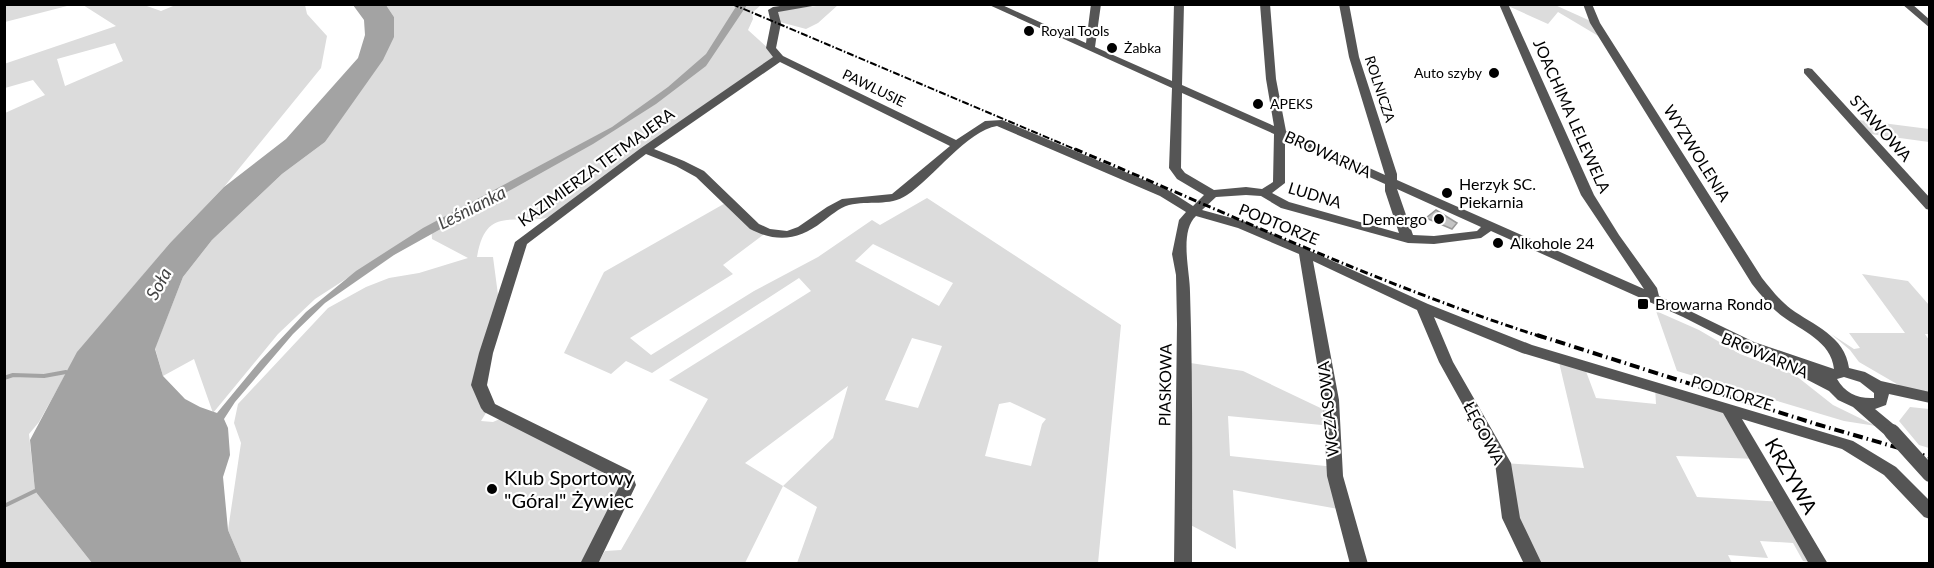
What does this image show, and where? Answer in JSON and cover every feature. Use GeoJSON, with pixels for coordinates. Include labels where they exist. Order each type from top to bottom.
{"type":"FeatureCollection","features":[{"type":"Feature","properties":{"kind":"street"},"geometry":{"type":"LineString","coordinates":[[779,57],[771,48],[776,23],[773,10],[820,4]]}},
{"type":"Feature","properties":{"kind":"street","name":"BROWARNA"},"geometry":{"type":"LineString","coordinates":[[991,4],[1659,302],[1729,342],[1816,377],[1836,378]]}},
{"type":"Feature","properties":{"kind":"street"},"geometry":{"type":"LineString","coordinates":[[1090,48],[1096,4]]}},
{"type":"Feature","properties":{"kind":"street"},"geometry":{"type":"LineString","coordinates":[[1179,4],[1175,168],[1181,176],[1212,194],[1194,212]]}},
{"type":"Feature","properties":{"kind":"street"},"geometry":{"type":"LineString","coordinates":[[1264,193],[1279,183],[1279,124],[1271,79],[1265,4]]}},
{"type":"Feature","properties":{"kind":"street","name":"ROLNICZA"},"geometry":{"type":"LineString","coordinates":[[1344,4],[1354,57],[1389,165],[1390,182]]}},
{"type":"Feature","properties":{"kind":"street","name":"JOACHIMA LELEWELA"},"geometry":{"type":"LineString","coordinates":[[1503,4],[1580,180],[1604,222],[1659,302]]}},
{"type":"Feature","properties":{"kind":"street","name":"WYZWOLENIA"},"geometry":{"type":"LineString","coordinates":[[1587,4],[1594,23],[1756,281],[1787,313],[1833,345],[1842,360],[1836,378]]}},
{"type":"Feature","properties":{"kind":"street"},"geometry":{"type":"LineString","coordinates":[[1906,4],[1929,25]]}},
{"type":"Feature","properties":{"kind":"street","name":"PAWLUSIE"},"geometry":{"type":"LineString","coordinates":[[779,57],[957,145]]}},
{"type":"Feature","properties":{"kind":"street","name":"KAZIMIERZA TETMAJERA"},"geometry":{"type":"LineString","coordinates":[[589,564],[628,484],[626,476],[489,408],[479,385],[486,353],[521,242],[645,150],[779,57]]}},
{"type":"Feature","properties":{"kind":"street","name":"STAWOWA"},"geometry":{"type":"LineString","coordinates":[[1808,70],[1929,206]]}},
{"type":"Feature","properties":{"kind":"street","name":"PODTORZE"},"geometry":{"type":"LineString","coordinates":[[645,150],[698,172],[716,186],[750,224],[779,236],[807,227],[839,204],[893,199],[911,187],[957,145],[986,123],[998,122],[1164,193],[1194,212],[1235,223],[1305,252],[1423,307],[1527,349],[1832,440],[1863,453],[1890,471],[1929,512]]}},
{"type":"Feature","properties":{"kind":"street"},"geometry":{"type":"LineString","coordinates":[[1390,182],[1408,239]]}},
{"type":"Feature","properties":{"kind":"street","name":"LUDNA"},"geometry":{"type":"LineString","coordinates":[[1212,194],[1264,193],[1285,205],[1408,239],[1434,240],[1481,234],[1489,226]]}},
{"type":"Feature","properties":{"kind":"street","name":"PIASKOWA"},"geometry":{"type":"LineString","coordinates":[[1183,564],[1184,324],[1183,275],[1179,254],[1185,220],[1194,212]]}},
{"type":"Feature","properties":{"kind":"street","name":"WCZASOWA"},"geometry":{"type":"LineString","coordinates":[[1305,252],[1330,400],[1335,476],[1359,564]]}},
{"type":"Feature","properties":{"kind":"street","name":"ŁĘGOWA"},"geometry":{"type":"LineString","coordinates":[[1423,307],[1446,362],[1503,463],[1510,518],[1533,564]]}},
{"type":"Feature","properties":{"kind":"street","name":"WYZWOLENIA"},"geometry":{"type":"LineString","coordinates":[[1787,313],[1842,346],[1852,358],[1860,376]]}},
{"type":"Feature","properties":{"kind":"street"},"geometry":{"type":"LineString","coordinates":[[1929,403],[1873,398],[1844,396],[1836,378],[1860,376],[1873,398],[1893,432],[1929,474]]}},
{"type":"Feature","properties":{"kind":"street"},"geometry":{"type":"LineString","coordinates":[[1873,398],[1929,398]]}},
{"type":"Feature","properties":{"kind":"street","name":"KRZYWA"},"geometry":{"type":"LineString","coordinates":[[1728,409],[1818,564]]}},
{"type":"Feature","properties":{"kind":"shaded area"},"geometry":{"type":"Polygon","coordinates":[[[5,4],[71,4],[71,5],[5,22],[5,4]]]}},
{"type":"Feature","properties":{"kind":"shaded area"},"geometry":{"type":"Polygon","coordinates":[[[178,4],[305,5],[307,14],[327,36],[321,68],[224,187],[170,243],[78,352],[39,422],[29,434],[35,491],[92,563],[5,563],[5,113],[45,95],[33,80],[5,88],[4,64],[116,26],[83,5],[144,5],[161,11],[178,4]],[[115,43],[57,59],[65,86],[123,61],[115,43]]]}},
{"type":"Feature","properties":{"kind":"shaded area"},"geometry":{"type":"Polygon","coordinates":[[[386,5],[761,5],[752,13],[753,19],[748,30],[779,58],[567,209],[543,218],[498,222],[485,232],[481,243],[477,257],[493,257],[500,310],[479,385],[489,408],[481,421],[493,422],[502,418],[622,478],[623,484],[584,563],[242,563],[228,530],[241,443],[234,423],[238,404],[328,308],[366,287],[389,278],[419,273],[468,258],[432,239],[431,224],[315,299],[278,334],[213,413],[194,359],[163,376],[155,348],[183,277],[212,240],[282,174],[325,142],[364,84],[394,17],[386,5]]]}},
{"type":"Feature","properties":{"kind":"shaded area"},"geometry":{"type":"Polygon","coordinates":[[[838,5],[818,23],[806,29],[780,22],[777,10],[838,5]]]}},
{"type":"Feature","properties":{"kind":"shaded area"},"geometry":{"type":"Polygon","coordinates":[[[1506,5],[1555,5],[1595,23],[1605,40],[1558,12],[1548,24],[1506,5]]]}},
{"type":"Feature","properties":{"kind":"shaded area"},"geometry":{"type":"Polygon","coordinates":[[[1851,119],[1929,129],[1929,142],[1863,133],[1851,119]]]}},
{"type":"Feature","properties":{"kind":"shaded area"},"geometry":{"type":"Polygon","coordinates":[[[927,198],[1121,325],[1098,563],[797,563],[817,507],[783,486],[745,563],[598,563],[605,551],[621,550],[708,399],[669,380],[811,291],[799,278],[652,373],[626,361],[611,374],[564,353],[604,272],[729,201],[767,232],[723,265],[733,274],[630,338],[651,355],[754,291],[818,257],[872,220],[880,225],[927,198]],[[873,244],[855,261],[939,306],[953,283],[873,244]],[[912,338],[885,400],[918,408],[942,346],[912,338]],[[848,386],[745,463],[783,486],[833,438],[848,386]],[[1010,402],[999,404],[985,456],[1031,466],[1042,424],[1046,419],[1010,402]]]}},
{"type":"Feature","properties":{"kind":"shaded area"},"geometry":{"type":"Polygon","coordinates":[[[1862,274],[1908,281],[1929,305],[1929,334],[1925,334],[1929,340],[1929,393],[1902,387],[1859,362],[1850,350],[1831,334],[1854,349],[1860,348],[1849,333],[1905,333],[1862,274]]]}},
{"type":"Feature","properties":{"kind":"shaded area"},"geometry":{"type":"Polygon","coordinates":[[[1656,311],[1699,330],[1740,354],[1795,375],[1833,405],[1876,426],[1844,421],[1677,371],[1656,311]]]}},
{"type":"Feature","properties":{"kind":"shaded area"},"geometry":{"type":"Polygon","coordinates":[[[1558,358],[1584,366],[1596,398],[1656,404],[1655,387],[1728,409],[1758,459],[1676,456],[1697,497],[1783,502],[1818,563],[1803,561],[1793,543],[1760,541],[1768,558],[1728,555],[1732,563],[1533,563],[1503,463],[1584,468],[1558,358]]]}},
{"type":"Feature","properties":{"kind":"shaded area"},"geometry":{"type":"Polygon","coordinates":[[[1184,362],[1243,371],[1331,413],[1332,426],[1228,416],[1230,456],[1335,467],[1344,510],[1233,490],[1236,549],[1183,521],[1184,362]]]}},
{"type":"Feature","properties":{"kind":"shaded area"},"geometry":{"type":"Polygon","coordinates":[[[1910,407],[1929,409],[1929,448],[1919,445],[1899,421],[1910,407]]]}},
{"type":"Feature","properties":{"kind":"water"},"geometry":{"type":"Polygon","coordinates":[[[353,5],[386,5],[394,17],[394,37],[383,60],[325,142],[282,174],[212,240],[183,277],[155,349],[163,376],[185,399],[200,407],[217,413],[260,361],[306,312],[356,271],[423,228],[612,127],[668,87],[706,54],[737,5],[747,5],[706,66],[656,104],[593,144],[394,255],[325,303],[293,334],[235,402],[224,419],[228,428],[230,455],[223,477],[228,530],[242,563],[92,563],[35,491],[30,440],[77,352],[170,243],[224,187],[286,139],[358,58],[365,35],[364,20],[353,5]]]}},
{"type":"Feature","properties":{"kind":"building","name":"Demergo"},"geometry":{"type":"Polygon","coordinates":[[[1436,210],[1457,223],[1452,229],[1426,218],[1436,210]]]}},
{"type":"Feature","properties":{"kind":"waterway"},"geometry":{"type":"LineString","coordinates":[[4,378],[13,375],[44,376],[66,372]]}},
{"type":"Feature","properties":{"kind":"waterway"},"geometry":{"type":"LineString","coordinates":[[4,506],[35,491]]}},
{"type":"Feature","properties":{"kind":"railway"},"geometry":{"type":"LineString","coordinates":[[732,4],[1079,151]]}},
{"type":"Feature","properties":{"kind":"railway"},"geometry":{"type":"LineString","coordinates":[[1075,149],[1365,272],[1542,337]]}},
{"type":"Feature","properties":{"kind":"railway"},"geometry":{"type":"LineString","coordinates":[[1537,335],[1816,424],[1930,457]]}},
{"type":"Feature","properties":{"kind":"place","name":"Royal Tools"},"geometry":{"type":"Point","coordinates":[1029,31]}},
{"type":"Feature","properties":{"kind":"place","name":"Żabka"},"geometry":{"type":"Point","coordinates":[1112,48]}},
{"type":"Feature","properties":{"kind":"place","name":"Auto szyby"},"geometry":{"type":"Point","coordinates":[1494,73]}},
{"type":"Feature","properties":{"kind":"place","name":"APEKS"},"geometry":{"type":"Point","coordinates":[1258,104]}},
{"type":"Feature","properties":{"kind":"place","name":"Herzyk SC. Piekarnia"},"geometry":{"type":"Point","coordinates":[1447,193]}},
{"type":"Feature","properties":{"kind":"place","name":"Demergo"},"geometry":{"type":"Point","coordinates":[1439,219]}},
{"type":"Feature","properties":{"kind":"place","name":"Alkohole 24"},"geometry":{"type":"Point","coordinates":[1498,243]}},
{"type":"Feature","properties":{"kind":"place","name":"Browarna Rondo"},"geometry":{"type":"Point","coordinates":[1643,304]}},
{"type":"Feature","properties":{"kind":"place","name":"Klub Sportowy \"Góral\" Żywiec"},"geometry":{"type":"Point","coordinates":[492,489]}},
{"type":"Feature","properties":{"kind":"water label","name":"Leśnianka"},"geometry":{"type":"Point","coordinates":[472,208]}},
{"type":"Feature","properties":{"kind":"water label","name":"Soła"},"geometry":{"type":"Point","coordinates":[159,284]}}]}
